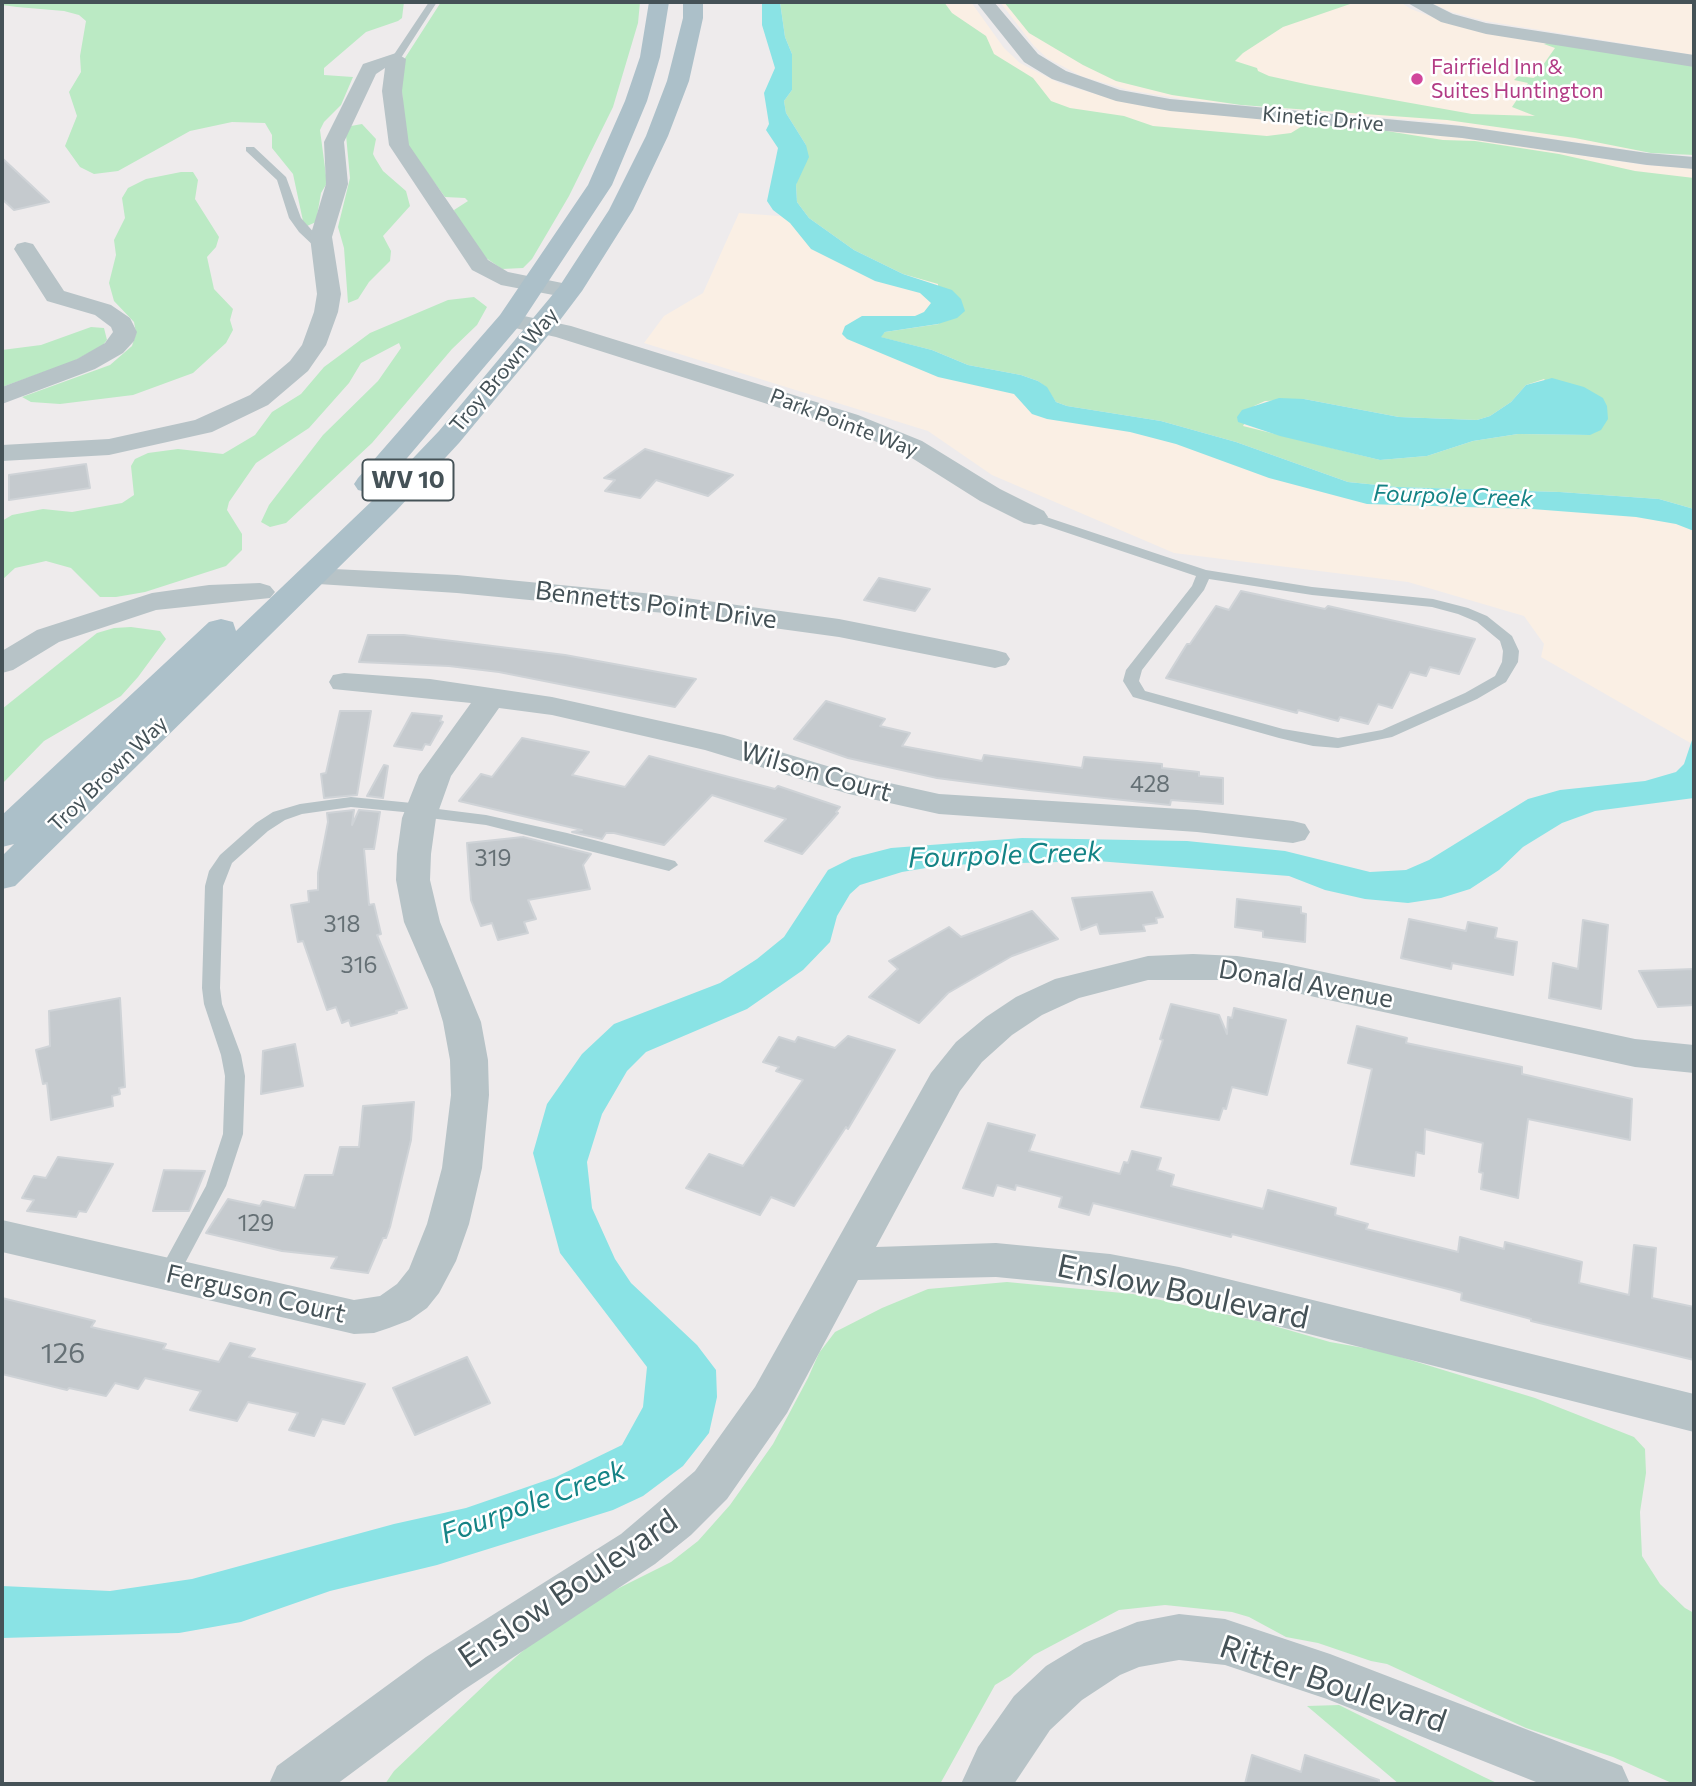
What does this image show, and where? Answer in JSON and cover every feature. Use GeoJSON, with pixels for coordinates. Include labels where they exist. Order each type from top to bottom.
{"type":"FeatureCollection","features":[{"type":"Feature","properties":{"kind":"main road","name":"Troy Brown Way"},"geometry":{"type":"LineString","coordinates":[[2,835],[260,592],[376,477],[510,320],[535,287],[600,185],[636,101],[650,57],[659,2]]}},
{"type":"Feature","properties":{"kind":"main road","name":"Troy Brown Way"},"geometry":{"type":"LineString","coordinates":[[2,877],[313,577],[449,437],[569,292],[621,210],[657,136],[678,81],[693,18],[693,2]]}},
{"type":"Feature","properties":{"kind":"street","name":"Kinetic Drive"},"geometry":{"type":"LineString","coordinates":[[985,2],[1031,58],[1068,79],[1116,95],[1170,105],[1438,130],[1694,163]]}},
{"type":"Feature","properties":{"kind":"street"},"geometry":{"type":"LineString","coordinates":[[1415,2],[1447,18],[1486,28],[1694,61]]}},
{"type":"Feature","properties":{"kind":"street"},"geometry":{"type":"LineString","coordinates":[[2,453],[130,444],[203,426],[260,400],[299,366],[314,345],[322,327],[328,294],[321,247],[325,219],[337,184],[334,142],[336,132],[370,68],[396,59],[392,90],[394,125],[403,153],[480,265],[500,278],[569,292]]}},
{"type":"Feature","properties":{"kind":"street"},"geometry":{"type":"LineString","coordinates":[[2,396],[86,364],[114,348],[122,341],[125,332],[121,323],[103,310],[55,296],[25,249]]}},
{"type":"Feature","properties":{"kind":"street","name":"Park Pointe Way"},"geometry":{"type":"LineString","coordinates":[[510,320],[542,326],[737,383],[893,438],[932,457],[990,495],[1034,517]]}},
{"type":"Feature","properties":{"kind":"street","name":"Bennetts Point Drive"},"geometry":{"type":"LineString","coordinates":[[313,577],[469,585],[664,604],[839,628],[995,659]]}},
{"type":"Feature","properties":{"kind":"street"},"geometry":{"type":"LineString","coordinates":[[2,664],[48,636],[152,602],[209,594],[260,592]]}},
{"type":"Feature","properties":{"kind":"street","name":"Wilson Court"},"geometry":{"type":"LineString","coordinates":[[344,682],[405,685],[492,696],[705,740],[861,787],[939,804],[1197,821],[1293,832]]}},
{"type":"Feature","properties":{"kind":"street","name":"Ferguson Court"},"geometry":{"type":"LineString","coordinates":[[2,1236],[354,1317],[374,1316],[395,1308],[412,1296],[425,1281],[435,1261],[448,1224],[462,1168],[470,1095],[469,1060],[462,1022],[417,902],[413,880],[414,854],[422,810],[440,767],[492,696]]}},
{"type":"Feature","properties":{"kind":"street","name":"Donald Avenue"},"geometry":{"type":"LineString","coordinates":[[846,1264],[945,1083],[969,1052],[999,1026],[1029,1006],[1068,988],[1108,977],[1148,968],[1237,968],[1635,1053],[1694,1059]]}},
{"type":"Feature","properties":{"kind":"street","name":"Enslow Boulevard"},"geometry":{"type":"LineString","coordinates":[[295,1784],[352,1739],[455,1666],[638,1549],[674,1520],[711,1485],[771,1400],[846,1264],[996,1260],[1110,1271],[1179,1284],[1694,1413]]}},
{"type":"Feature","properties":{"kind":"street","name":"Ritter Boulevard"},"geometry":{"type":"LineString","coordinates":[[987,1784],[996,1765],[1032,1713],[1064,1683],[1102,1659],[1137,1645],[1179,1637],[1225,1642],[1330,1677],[1604,1784]]}},
{"type":"Feature","properties":{"kind":"lane"},"geometry":{"type":"LineString","coordinates":[[396,59],[433,2]]}},
{"type":"Feature","properties":{"kind":"lane"},"geometry":{"type":"LineString","coordinates":[[250,149],[282,179],[295,218],[321,247]]}},
{"type":"Feature","properties":{"kind":"lane","name":"Park Pointe Way"},"geometry":{"type":"LineString","coordinates":[[1034,517],[1204,574],[1312,591],[1433,603],[1463,611],[1482,619],[1503,634],[1511,651],[1510,662],[1506,674],[1488,688],[1386,734],[1338,743],[1313,741],[1279,733],[1139,694],[1131,681],[1135,670],[1159,635],[1199,587],[1204,574]]}},
{"type":"Feature","properties":{"kind":"lane"},"geometry":{"type":"LineString","coordinates":[[169,1274],[216,1186],[233,1134],[235,1076],[231,1055],[213,1004],[211,988],[214,886],[218,871],[226,859],[262,827],[279,816],[300,808],[351,802],[486,820],[669,865]]}},
{"type":"Feature","properties":{"kind":"shaded area"},"geometry":{"type":"Polygon","coordinates":[[[880,2],[971,2],[1004,48],[1020,63],[1059,83],[1112,99],[1466,138],[1644,165],[1694,168],[1694,745],[1541,657],[1544,644],[1524,616],[1408,582],[1174,553],[992,475],[928,431],[644,343],[664,316],[703,293],[739,213],[792,217],[880,2]]]}},
{"type":"Feature","properties":{"kind":"shaded area"},"geometry":{"type":"Polygon","coordinates":[[[1000,2],[1400,2],[1448,23],[1694,66],[1694,155],[1638,151],[1436,122],[1188,100],[1128,90],[1081,76],[1047,58],[1034,46],[1000,2]]]}},
{"type":"Feature","properties":{"kind":"shaded area"},"geometry":{"type":"Polygon","coordinates":[[[1430,2],[1694,2],[1694,55],[1485,21],[1451,12],[1430,2]]]}},
{"type":"Feature","properties":{"kind":"green space"},"geometry":{"type":"Polygon","coordinates":[[[2,2],[404,2],[402,18],[366,32],[324,68],[324,75],[353,77],[341,105],[320,130],[327,183],[321,193],[316,222],[307,226],[303,221],[293,174],[272,148],[272,135],[265,123],[232,122],[190,131],[118,171],[94,174],[80,167],[65,146],[77,116],[69,92],[81,72],[80,56],[86,21],[79,15],[64,11],[2,5],[2,2]]]}},
{"type":"Feature","properties":{"kind":"green space"},"geometry":{"type":"Polygon","coordinates":[[[441,2],[640,2],[638,23],[613,107],[569,196],[532,259],[523,268],[502,269],[486,258],[456,219],[454,210],[468,201],[465,198],[445,197],[409,148],[405,132],[401,78],[405,58],[441,2]]]}},
{"type":"Feature","properties":{"kind":"green space"},"geometry":{"type":"Polygon","coordinates":[[[780,2],[944,2],[952,13],[986,36],[994,54],[1033,78],[1051,101],[1070,108],[1124,116],[1153,126],[1267,136],[1291,133],[1304,125],[1368,128],[1443,140],[1475,141],[1559,154],[1635,171],[1694,178],[1694,509],[1659,499],[1560,492],[1398,487],[1348,482],[1236,442],[1161,421],[1067,406],[1056,402],[1046,387],[1038,381],[968,365],[932,350],[880,337],[885,332],[939,324],[938,284],[903,274],[854,250],[809,218],[797,202],[796,185],[806,145],[786,113],[784,101],[792,90],[792,54],[785,37],[780,2]],[[1544,379],[1526,385],[1511,402],[1490,416],[1477,420],[1399,417],[1304,399],[1265,401],[1254,406],[1243,426],[1380,460],[1427,456],[1473,441],[1518,434],[1590,435],[1544,379]]]}},
{"type":"Feature","properties":{"kind":"green space"},"geometry":{"type":"Polygon","coordinates":[[[1004,2],[1356,2],[1283,27],[1235,61],[1257,68],[1269,76],[1472,114],[1535,116],[1512,107],[1528,83],[1514,80],[1518,76],[1534,78],[1555,48],[1544,44],[1547,43],[1694,65],[1694,155],[1651,153],[1575,138],[1447,120],[1241,105],[1172,95],[1116,81],[1083,65],[1029,33],[1004,2]]]}},
{"type":"Feature","properties":{"kind":"green space"},"geometry":{"type":"Polygon","coordinates":[[[362,124],[376,139],[373,154],[375,158],[383,171],[406,191],[410,206],[383,236],[391,251],[390,261],[369,282],[358,299],[348,303],[344,248],[338,227],[350,178],[346,135],[351,126],[362,124]]]}},
{"type":"Feature","properties":{"kind":"green space"},"geometry":{"type":"Polygon","coordinates":[[[193,172],[198,180],[195,199],[219,237],[216,247],[207,257],[214,289],[233,309],[230,320],[233,330],[226,343],[193,373],[133,395],[60,404],[31,402],[22,397],[110,365],[132,346],[136,333],[134,322],[114,301],[109,283],[116,255],[114,240],[125,218],[122,198],[128,188],[146,179],[193,172]]]}},
{"type":"Feature","properties":{"kind":"green space"},"geometry":{"type":"Polygon","coordinates":[[[474,297],[487,307],[477,325],[452,349],[372,443],[286,523],[270,527],[261,522],[269,505],[323,435],[378,381],[401,348],[399,343],[361,363],[349,383],[309,428],[256,463],[229,502],[227,510],[242,534],[242,550],[226,566],[145,592],[116,597],[100,597],[71,568],[46,561],[15,568],[2,580],[2,521],[12,515],[43,509],[72,512],[122,503],[134,495],[131,466],[135,459],[148,453],[178,449],[223,454],[255,435],[272,412],[301,394],[324,367],[370,333],[448,300],[474,297]]]}},
{"type":"Feature","properties":{"kind":"green space"},"geometry":{"type":"Polygon","coordinates":[[[91,327],[104,328],[107,340],[102,346],[72,362],[2,387],[2,350],[41,345],[91,327]]]}},
{"type":"Feature","properties":{"kind":"green space"},"geometry":{"type":"Polygon","coordinates":[[[131,627],[160,631],[166,639],[138,677],[121,696],[44,741],[2,784],[2,709],[97,633],[131,627]]]}},
{"type":"Feature","properties":{"kind":"green space"},"geometry":{"type":"Polygon","coordinates":[[[1007,1282],[1133,1294],[1257,1321],[1330,1342],[1381,1351],[1535,1398],[1634,1437],[1645,1449],[1646,1473],[1640,1512],[1642,1556],[1660,1584],[1694,1613],[1694,1784],[1674,1784],[1613,1757],[1526,1728],[1387,1664],[1318,1643],[1286,1637],[1249,1617],[1232,1612],[1165,1605],[1119,1610],[1034,1655],[995,1685],[940,1784],[385,1784],[394,1771],[494,1676],[563,1616],[671,1562],[698,1541],[730,1505],[773,1444],[819,1353],[835,1332],[928,1289],[1007,1282]]]}},
{"type":"Feature","properties":{"kind":"green space"},"geometry":{"type":"Polygon","coordinates":[[[1339,1705],[1499,1784],[1399,1784],[1307,1706],[1339,1705]]]}},
{"type":"Feature","properties":{"kind":"water","name":"Fourpole Creek"},"geometry":{"type":"Polygon","coordinates":[[[762,2],[780,2],[785,37],[792,54],[792,90],[784,101],[786,113],[806,145],[809,157],[796,185],[797,202],[809,218],[854,250],[903,274],[952,290],[961,299],[965,311],[957,318],[938,324],[885,332],[881,337],[932,350],[968,365],[1038,381],[1047,387],[1056,402],[1067,406],[1161,421],[1236,442],[1348,482],[1398,487],[1560,492],[1659,499],[1694,509],[1694,531],[1676,524],[1636,517],[1532,509],[1367,504],[1269,478],[1176,444],[1130,432],[1047,419],[1032,414],[1014,394],[938,377],[847,339],[842,334],[845,326],[862,316],[915,316],[924,312],[931,303],[920,293],[875,281],[811,249],[767,201],[778,148],[766,130],[769,124],[764,93],[775,68],[762,25],[762,2]]]}},
{"type":"Feature","properties":{"kind":"water"},"geometry":{"type":"Polygon","coordinates":[[[1552,378],[1584,387],[1603,398],[1608,419],[1601,430],[1590,435],[1518,434],[1473,441],[1427,456],[1380,460],[1280,436],[1238,422],[1237,417],[1242,410],[1279,398],[1304,399],[1399,417],[1477,420],[1490,416],[1511,402],[1526,385],[1552,378]]]}},
{"type":"Feature","properties":{"kind":"water","name":"Fourpole Creek"},"geometry":{"type":"Polygon","coordinates":[[[1694,734],[1694,798],[1595,811],[1562,823],[1523,847],[1499,870],[1470,889],[1441,898],[1408,903],[1365,899],[1325,890],[1289,876],[1097,861],[944,865],[902,872],[860,885],[850,894],[837,916],[830,942],[803,970],[747,1009],[646,1052],[627,1071],[602,1114],[587,1162],[592,1208],[615,1259],[631,1283],[697,1345],[716,1370],[717,1397],[709,1433],[683,1466],[643,1496],[613,1510],[437,1565],[330,1591],[241,1622],[179,1633],[2,1638],[2,1586],[110,1591],[192,1579],[394,1524],[466,1508],[556,1477],[622,1445],[643,1407],[647,1367],[560,1253],[533,1153],[547,1104],[582,1054],[614,1024],[720,983],[757,959],[784,937],[828,870],[852,858],[891,848],[1022,838],[1187,841],[1285,851],[1370,872],[1406,870],[1429,860],[1528,799],[1560,790],[1645,781],[1676,772],[1684,764],[1694,734]]]}},
{"type":"Feature","properties":{"kind":"building"},"geometry":{"type":"Polygon","coordinates":[[[2,158],[49,202],[14,210],[2,199],[2,158]]]}},
{"type":"Feature","properties":{"kind":"building"},"geometry":{"type":"Polygon","coordinates":[[[645,449],[733,475],[708,496],[656,480],[640,498],[605,491],[615,480],[604,478],[645,449]]]}},
{"type":"Feature","properties":{"kind":"building"},"geometry":{"type":"Polygon","coordinates":[[[86,464],[90,488],[9,500],[9,475],[86,464]]]}},
{"type":"Feature","properties":{"kind":"building"},"geometry":{"type":"Polygon","coordinates":[[[879,578],[930,589],[915,611],[864,600],[879,578]]]}},
{"type":"Feature","properties":{"kind":"building"},"geometry":{"type":"Polygon","coordinates":[[[1241,591],[1325,609],[1328,606],[1475,639],[1459,674],[1430,667],[1426,676],[1410,672],[1392,708],[1378,704],[1368,724],[1340,717],[1338,721],[1298,710],[1297,713],[1166,678],[1187,644],[1190,644],[1216,606],[1229,610],[1241,591]]]}},
{"type":"Feature","properties":{"kind":"building"},"geometry":{"type":"Polygon","coordinates":[[[368,635],[404,635],[565,655],[696,679],[675,707],[499,672],[449,666],[359,662],[368,635]]]}},
{"type":"Feature","properties":{"kind":"building"},"geometry":{"type":"Polygon","coordinates":[[[826,701],[885,719],[880,726],[910,733],[902,746],[982,761],[984,755],[1082,768],[1084,757],[1162,764],[1162,768],[1223,778],[1223,804],[1171,800],[1170,805],[937,778],[848,758],[794,739],[826,701]]]}},
{"type":"Feature","properties":{"kind":"building"},"geometry":{"type":"Polygon","coordinates":[[[340,711],[371,711],[357,795],[324,798],[321,774],[326,773],[340,711]]]}},
{"type":"Feature","properties":{"kind":"building"},"geometry":{"type":"Polygon","coordinates":[[[412,713],[442,716],[440,721],[443,722],[430,745],[425,744],[422,750],[394,746],[412,713]]]}},
{"type":"Feature","properties":{"kind":"building"},"geometry":{"type":"Polygon","coordinates":[[[522,738],[589,752],[572,775],[625,787],[649,756],[775,789],[778,786],[840,807],[836,812],[838,813],[802,854],[765,841],[786,819],[712,795],[664,845],[614,833],[606,833],[602,839],[572,832],[582,830],[459,801],[481,774],[492,777],[522,738]]]}},
{"type":"Feature","properties":{"kind":"building"},"geometry":{"type":"Polygon","coordinates":[[[384,765],[388,766],[383,798],[367,796],[384,765]]]}},
{"type":"Feature","properties":{"kind":"building"},"geometry":{"type":"Polygon","coordinates":[[[354,810],[352,825],[359,810],[380,812],[374,849],[364,849],[369,905],[374,904],[381,934],[377,935],[407,1008],[351,1026],[349,1020],[342,1023],[336,1007],[327,1010],[303,941],[298,942],[291,905],[309,902],[308,891],[318,890],[327,813],[354,810]]]}},
{"type":"Feature","properties":{"kind":"building"},"geometry":{"type":"Polygon","coordinates":[[[523,837],[591,854],[583,865],[590,889],[528,900],[536,919],[524,922],[528,933],[498,940],[492,923],[481,926],[471,900],[467,843],[523,837]]]}},
{"type":"Feature","properties":{"kind":"building"},"geometry":{"type":"Polygon","coordinates":[[[1152,892],[1163,917],[1156,918],[1157,923],[1143,925],[1145,931],[1100,934],[1097,924],[1081,930],[1072,898],[1152,892]]]}},
{"type":"Feature","properties":{"kind":"building"},"geometry":{"type":"Polygon","coordinates":[[[1237,899],[1301,907],[1301,913],[1306,914],[1305,942],[1263,937],[1263,931],[1235,927],[1237,899]]]}},
{"type":"Feature","properties":{"kind":"building"},"geometry":{"type":"Polygon","coordinates":[[[1032,911],[1058,939],[1012,956],[948,993],[919,1023],[869,997],[898,969],[889,961],[949,927],[961,937],[1032,911]]]}},
{"type":"Feature","properties":{"kind":"building"},"geometry":{"type":"Polygon","coordinates":[[[1409,919],[1466,931],[1468,922],[1497,928],[1495,938],[1517,942],[1513,975],[1452,963],[1451,969],[1401,958],[1409,919]]]}},
{"type":"Feature","properties":{"kind":"building"},"geometry":{"type":"Polygon","coordinates":[[[1583,920],[1608,925],[1601,1009],[1549,998],[1553,963],[1578,969],[1583,920]]]}},
{"type":"Feature","properties":{"kind":"building"},"geometry":{"type":"Polygon","coordinates":[[[1694,969],[1694,1005],[1658,1007],[1639,971],[1694,969]]]}},
{"type":"Feature","properties":{"kind":"building"},"geometry":{"type":"Polygon","coordinates":[[[120,998],[125,1087],[119,1088],[120,1094],[112,1096],[113,1106],[51,1120],[47,1083],[43,1084],[36,1050],[50,1046],[49,1011],[120,998]]]}},
{"type":"Feature","properties":{"kind":"building"},"geometry":{"type":"Polygon","coordinates":[[[1171,1004],[1219,1015],[1227,1034],[1228,1017],[1232,1018],[1234,1008],[1286,1020],[1267,1095],[1232,1087],[1226,1109],[1223,1108],[1219,1120],[1141,1107],[1163,1040],[1160,1039],[1171,1004]]]}},
{"type":"Feature","properties":{"kind":"building"},"geometry":{"type":"Polygon","coordinates":[[[1357,1026],[1407,1038],[1406,1043],[1522,1067],[1522,1074],[1632,1099],[1630,1140],[1528,1119],[1518,1198],[1481,1189],[1483,1173],[1479,1172],[1483,1143],[1425,1129],[1424,1154],[1416,1152],[1414,1176],[1351,1164],[1372,1069],[1348,1063],[1357,1026]]]}},
{"type":"Feature","properties":{"kind":"building"},"geometry":{"type":"Polygon","coordinates":[[[848,1036],[895,1050],[848,1129],[846,1127],[794,1206],[771,1197],[760,1215],[686,1188],[709,1154],[743,1166],[803,1080],[776,1071],[779,1067],[763,1062],[779,1037],[795,1042],[798,1037],[835,1048],[848,1036]]]}},
{"type":"Feature","properties":{"kind":"building"},"geometry":{"type":"Polygon","coordinates":[[[295,1044],[303,1086],[261,1094],[263,1051],[295,1044]]]}},
{"type":"Feature","properties":{"kind":"building"},"geometry":{"type":"Polygon","coordinates":[[[414,1102],[411,1140],[390,1227],[368,1273],[331,1268],[337,1257],[282,1251],[206,1233],[228,1199],[260,1206],[263,1201],[295,1208],[305,1175],[333,1175],[340,1147],[359,1147],[363,1106],[414,1102]]]}},
{"type":"Feature","properties":{"kind":"building"},"geometry":{"type":"Polygon","coordinates":[[[988,1123],[1035,1135],[1029,1151],[1120,1174],[1132,1151],[1161,1158],[1157,1170],[1174,1175],[1171,1186],[1263,1209],[1268,1190],[1336,1208],[1335,1215],[1368,1224],[1366,1229],[1458,1252],[1460,1237],[1504,1249],[1505,1242],[1582,1262],[1579,1283],[1629,1295],[1634,1245],[1656,1248],[1652,1298],[1694,1307],[1694,1360],[1531,1321],[1461,1300],[1462,1293],[1452,1290],[1232,1234],[1231,1237],[1093,1203],[1089,1215],[1059,1207],[1062,1197],[1016,1185],[1015,1190],[997,1185],[993,1196],[963,1188],[988,1123]]]}},
{"type":"Feature","properties":{"kind":"building"},"geometry":{"type":"Polygon","coordinates":[[[58,1157],[113,1164],[86,1212],[79,1211],[76,1217],[27,1211],[34,1200],[22,1198],[34,1176],[46,1178],[58,1157]]]}},
{"type":"Feature","properties":{"kind":"building"},"geometry":{"type":"Polygon","coordinates":[[[164,1170],[205,1171],[189,1211],[153,1211],[164,1170]]]}},
{"type":"Feature","properties":{"kind":"building"},"geometry":{"type":"Polygon","coordinates":[[[2,1298],[95,1321],[91,1327],[166,1344],[163,1349],[219,1362],[230,1343],[255,1349],[249,1357],[365,1384],[344,1424],[322,1419],[314,1436],[289,1430],[298,1413],[248,1402],[237,1421],[190,1410],[201,1391],[145,1378],[138,1389],[115,1383],[106,1396],[69,1388],[67,1390],[2,1374],[2,1298]]]}},
{"type":"Feature","properties":{"kind":"building"},"geometry":{"type":"Polygon","coordinates":[[[467,1357],[490,1403],[415,1435],[393,1388],[467,1357]]]}},
{"type":"Feature","properties":{"kind":"building"},"geometry":{"type":"Polygon","coordinates":[[[1252,1755],[1301,1772],[1305,1755],[1379,1780],[1379,1784],[1245,1784],[1252,1755]]]}},
{"type":"Feature","properties":{"kind":"place","name":"Fairfield Inn & Suites Huntington"},"geometry":{"type":"Point","coordinates":[1417,79]}}]}
